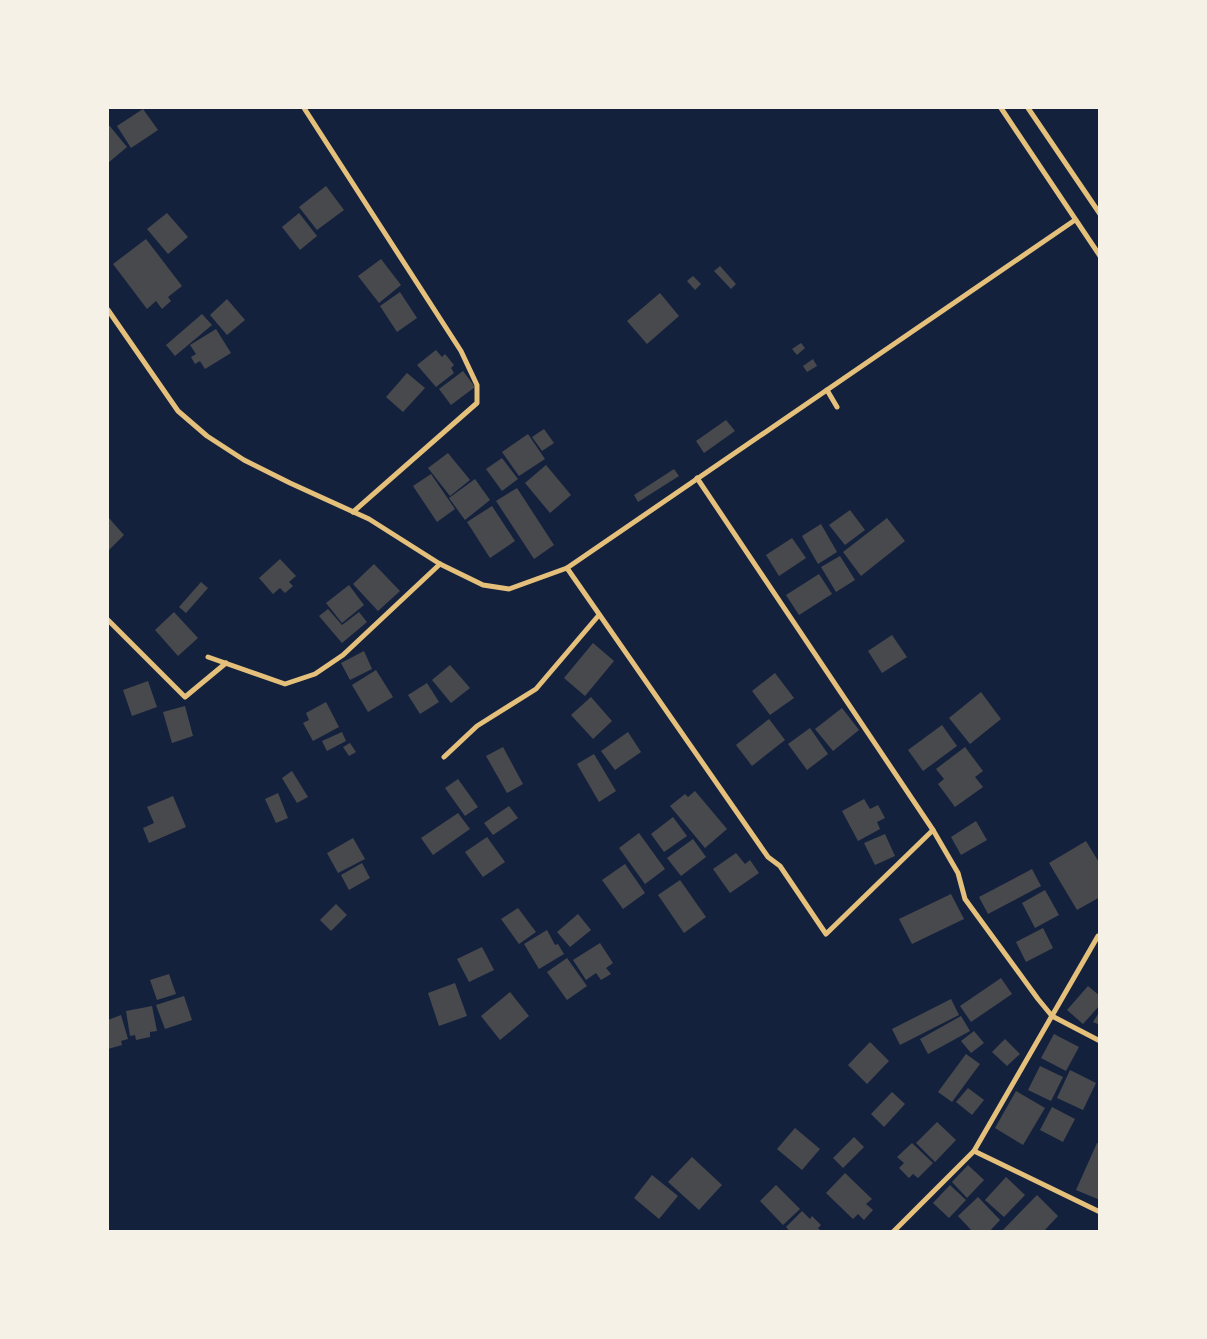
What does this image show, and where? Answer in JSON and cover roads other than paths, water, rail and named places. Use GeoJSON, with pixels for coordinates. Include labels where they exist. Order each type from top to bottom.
{"type":"FeatureCollection","features":[{"type":"Feature","properties":{"kind":"street"},"geometry":{"type":"LineString","coordinates":[[304,108],[461,351],[477,385],[477,403],[353,512]]}},
{"type":"Feature","properties":{"kind":"street"},"geometry":{"type":"LineString","coordinates":[[1001,108],[1100,256]]}},
{"type":"Feature","properties":{"kind":"street"},"geometry":{"type":"LineString","coordinates":[[1028,108],[1100,214]]}},
{"type":"Feature","properties":{"kind":"street"},"geometry":{"type":"LineString","coordinates":[[108,310],[178,411],[207,436],[244,460],[370,519],[440,564],[483,585],[509,589],[567,568],[1075,220]]}},
{"type":"Feature","properties":{"kind":"street"},"geometry":{"type":"LineString","coordinates":[[827,390],[837,407]]}},
{"type":"Feature","properties":{"kind":"street"},"geometry":{"type":"LineString","coordinates":[[696,478],[933,830],[958,873],[965,899],[1052,1016],[1100,1040]]}},
{"type":"Feature","properties":{"kind":"street"},"geometry":{"type":"LineString","coordinates":[[208,657],[284,684],[315,674],[344,655],[440,564]]}},
{"type":"Feature","properties":{"kind":"street"},"geometry":{"type":"LineString","coordinates":[[567,568],[768,857],[780,866],[826,934],[933,830]]}},
{"type":"Feature","properties":{"kind":"street"},"geometry":{"type":"LineString","coordinates":[[444,757],[477,726],[536,689],[599,614]]}},
{"type":"Feature","properties":{"kind":"street"},"geometry":{"type":"LineString","coordinates":[[108,620],[185,697],[226,664]]}},
{"type":"Feature","properties":{"kind":"street"},"geometry":{"type":"LineString","coordinates":[[893,1232],[974,1151],[1098,936]]}},
{"type":"Feature","properties":{"kind":"street"},"geometry":{"type":"LineString","coordinates":[[974,1151],[1100,1212]]}}]}
